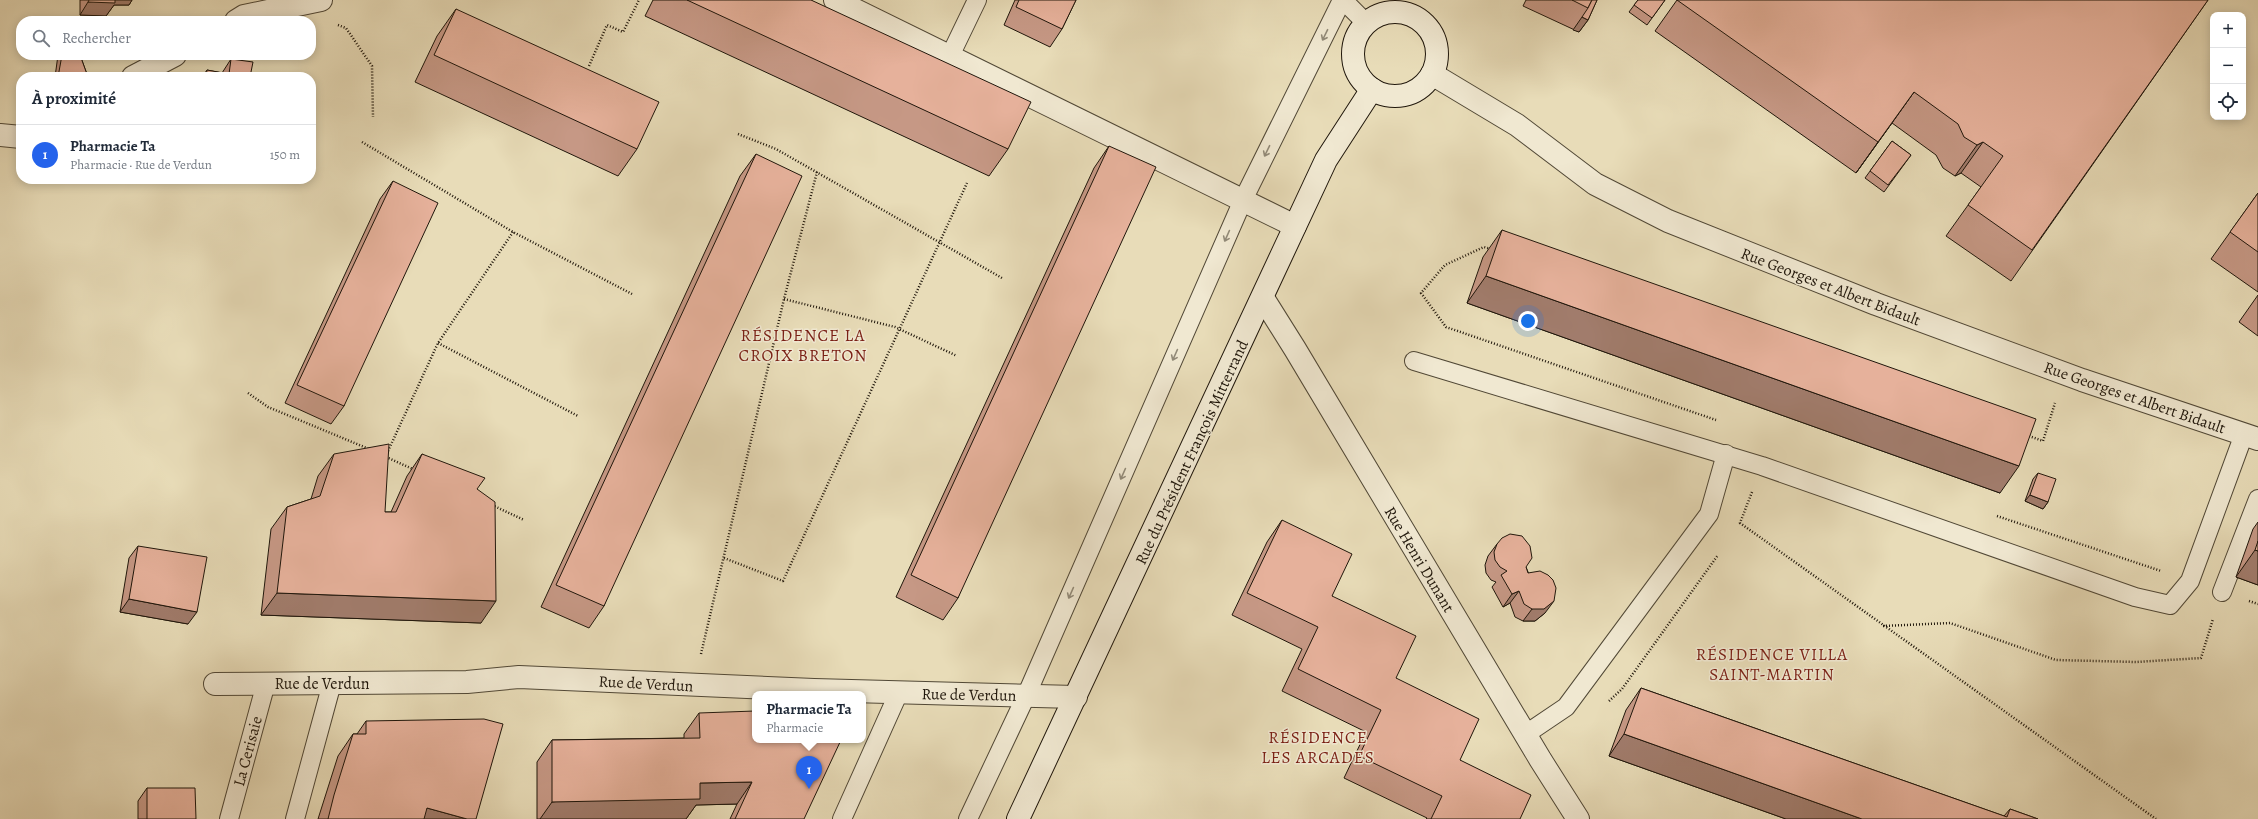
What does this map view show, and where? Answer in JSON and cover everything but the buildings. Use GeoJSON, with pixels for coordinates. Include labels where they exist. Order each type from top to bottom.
{"type":"FeatureCollection","features":[{"type":"Feature","properties":{"kind":"street"},"geometry":{"type":"LineString","coordinates":[[244,16],[321,0]]}},
{"type":"Feature","properties":{"kind":"street"},"geometry":{"type":"LineString","coordinates":[[834,0],[1295,226]]}},
{"type":"Feature","properties":{"kind":"street"},"geometry":{"type":"LineString","coordinates":[[1409,6],[1418,18],[1428,27],[1434,37],[1438,50],[1437,63],[1432,74],[1423,86],[1405,94],[1384,95],[1372,89],[1362,81],[1356,69],[1353,57],[1354,45],[1358,33],[1366,23],[1378,15],[1409,6]]}},
{"type":"Feature","properties":{"kind":"street"},"geometry":{"type":"LineString","coordinates":[[143,72],[165,60]]}},
{"type":"Feature","properties":{"kind":"street","name":"Rue Georges et Albert Bidault"},"geometry":{"type":"LineString","coordinates":[[1432,74],[1517,125],[1595,184],[1668,222],[1876,304],[2082,380],[2251,437]]}},
{"type":"Feature","properties":{"kind":"street","name":"Rue du Président François Mitterrand"},"geometry":{"type":"LineString","coordinates":[[1018,819],[1326,160],[1372,89]]}},
{"type":"Feature","properties":{"kind":"street"},"geometry":{"type":"LineString","coordinates":[[0,135],[16,137]]}},
{"type":"Feature","properties":{"kind":"street","name":"Rue Henri Dunant"},"geometry":{"type":"LineString","coordinates":[[1262,298],[1295,349],[1578,819]]}},
{"type":"Feature","properties":{"kind":"street","name":"Rue de Verdun"},"geometry":{"type":"LineString","coordinates":[[215,684],[467,682],[519,677],[694,685],[1076,697]]}},
{"type":"Feature","properties":{"kind":"lane"},"geometry":{"type":"LineString","coordinates":[[950,56],[977,0]]}},
{"type":"Feature","properties":{"kind":"lane"},"geometry":{"type":"LineString","coordinates":[[968,819],[1026,696],[1243,200],[1342,0],[1366,23]]}},
{"type":"Feature","properties":{"kind":"lane"},"geometry":{"type":"LineString","coordinates":[[1414,360],[1726,454],[2135,597],[2170,605],[2190,581],[2251,437]]}},
{"type":"Feature","properties":{"kind":"lane"},"geometry":{"type":"LineString","coordinates":[[1526,734],[1566,707],[1708,514],[1726,454]]}},
{"type":"Feature","properties":{"kind":"lane"},"geometry":{"type":"LineString","coordinates":[[2222,592],[2258,499]]}},
{"type":"Feature","properties":{"kind":"lane","name":"La Cerisaie"},"geometry":{"type":"LineString","coordinates":[[228,819],[266,683]]}},
{"type":"Feature","properties":{"kind":"lane"},"geometry":{"type":"LineString","coordinates":[[295,819],[332,683]]}},
{"type":"Feature","properties":{"kind":"lane"},"geometry":{"type":"LineString","coordinates":[[842,819],[899,692]]}},
{"type":"Feature","properties":{"kind":"path"},"geometry":{"type":"LineString","coordinates":[[589,66],[607,25],[622,32],[639,0]]}},
{"type":"Feature","properties":{"kind":"path"},"geometry":{"type":"LineString","coordinates":[[332,23],[346,28],[372,66],[373,117]]}},
{"type":"Feature","properties":{"kind":"path"},"geometry":{"type":"LineString","coordinates":[[738,134],[776,149],[939,244],[1002,278]]}},
{"type":"Feature","properties":{"kind":"path"},"geometry":{"type":"LineString","coordinates":[[362,142],[513,232],[632,294]]}},
{"type":"Feature","properties":{"kind":"path"},"geometry":{"type":"LineString","coordinates":[[694,685],[784,299],[817,172]]}},
{"type":"Feature","properties":{"kind":"path"},"geometry":{"type":"LineString","coordinates":[[724,558],[782,581],[968,183]]}},
{"type":"Feature","properties":{"kind":"path"},"geometry":{"type":"LineString","coordinates":[[420,472],[385,456],[438,343],[513,232]]}},
{"type":"Feature","properties":{"kind":"path"},"geometry":{"type":"LineString","coordinates":[[784,299],[900,329],[957,356]]}},
{"type":"Feature","properties":{"kind":"path"},"geometry":{"type":"LineString","coordinates":[[438,343],[578,416]]}},
{"type":"Feature","properties":{"kind":"path"},"geometry":{"type":"LineString","coordinates":[[248,393],[268,407],[371,450]]}},
{"type":"Feature","properties":{"kind":"path"},"geometry":{"type":"LineString","coordinates":[[490,504],[524,520]]}},
{"type":"Feature","properties":{"kind":"path"},"geometry":{"type":"LineString","coordinates":[[1996,515],[2190,581]]}},
{"type":"Feature","properties":{"kind":"path"},"geometry":{"type":"LineString","coordinates":[[1882,626],[1950,623],[2056,660],[2136,662],[2201,658],[2222,592],[2258,604]]}},
{"type":"Feature","properties":{"kind":"place","name":"Pharmacie Ta"},"geometry":{"type":"Point","coordinates":[809,789]}},
{"type":"Feature","properties":{"kind":"district","name":"RÉSIDENCE LA CROIX BRETON"},"geometry":{"type":"Point","coordinates":[803,345]}},
{"type":"Feature","properties":{"kind":"district","name":"RÉSIDENCE VILLA SAINT-MARTIN"},"geometry":{"type":"Point","coordinates":[1772,664]}},
{"type":"Feature","properties":{"kind":"district","name":"RÉSIDENCE LES ARCADES"},"geometry":{"type":"Point","coordinates":[1318,747]}}]}
